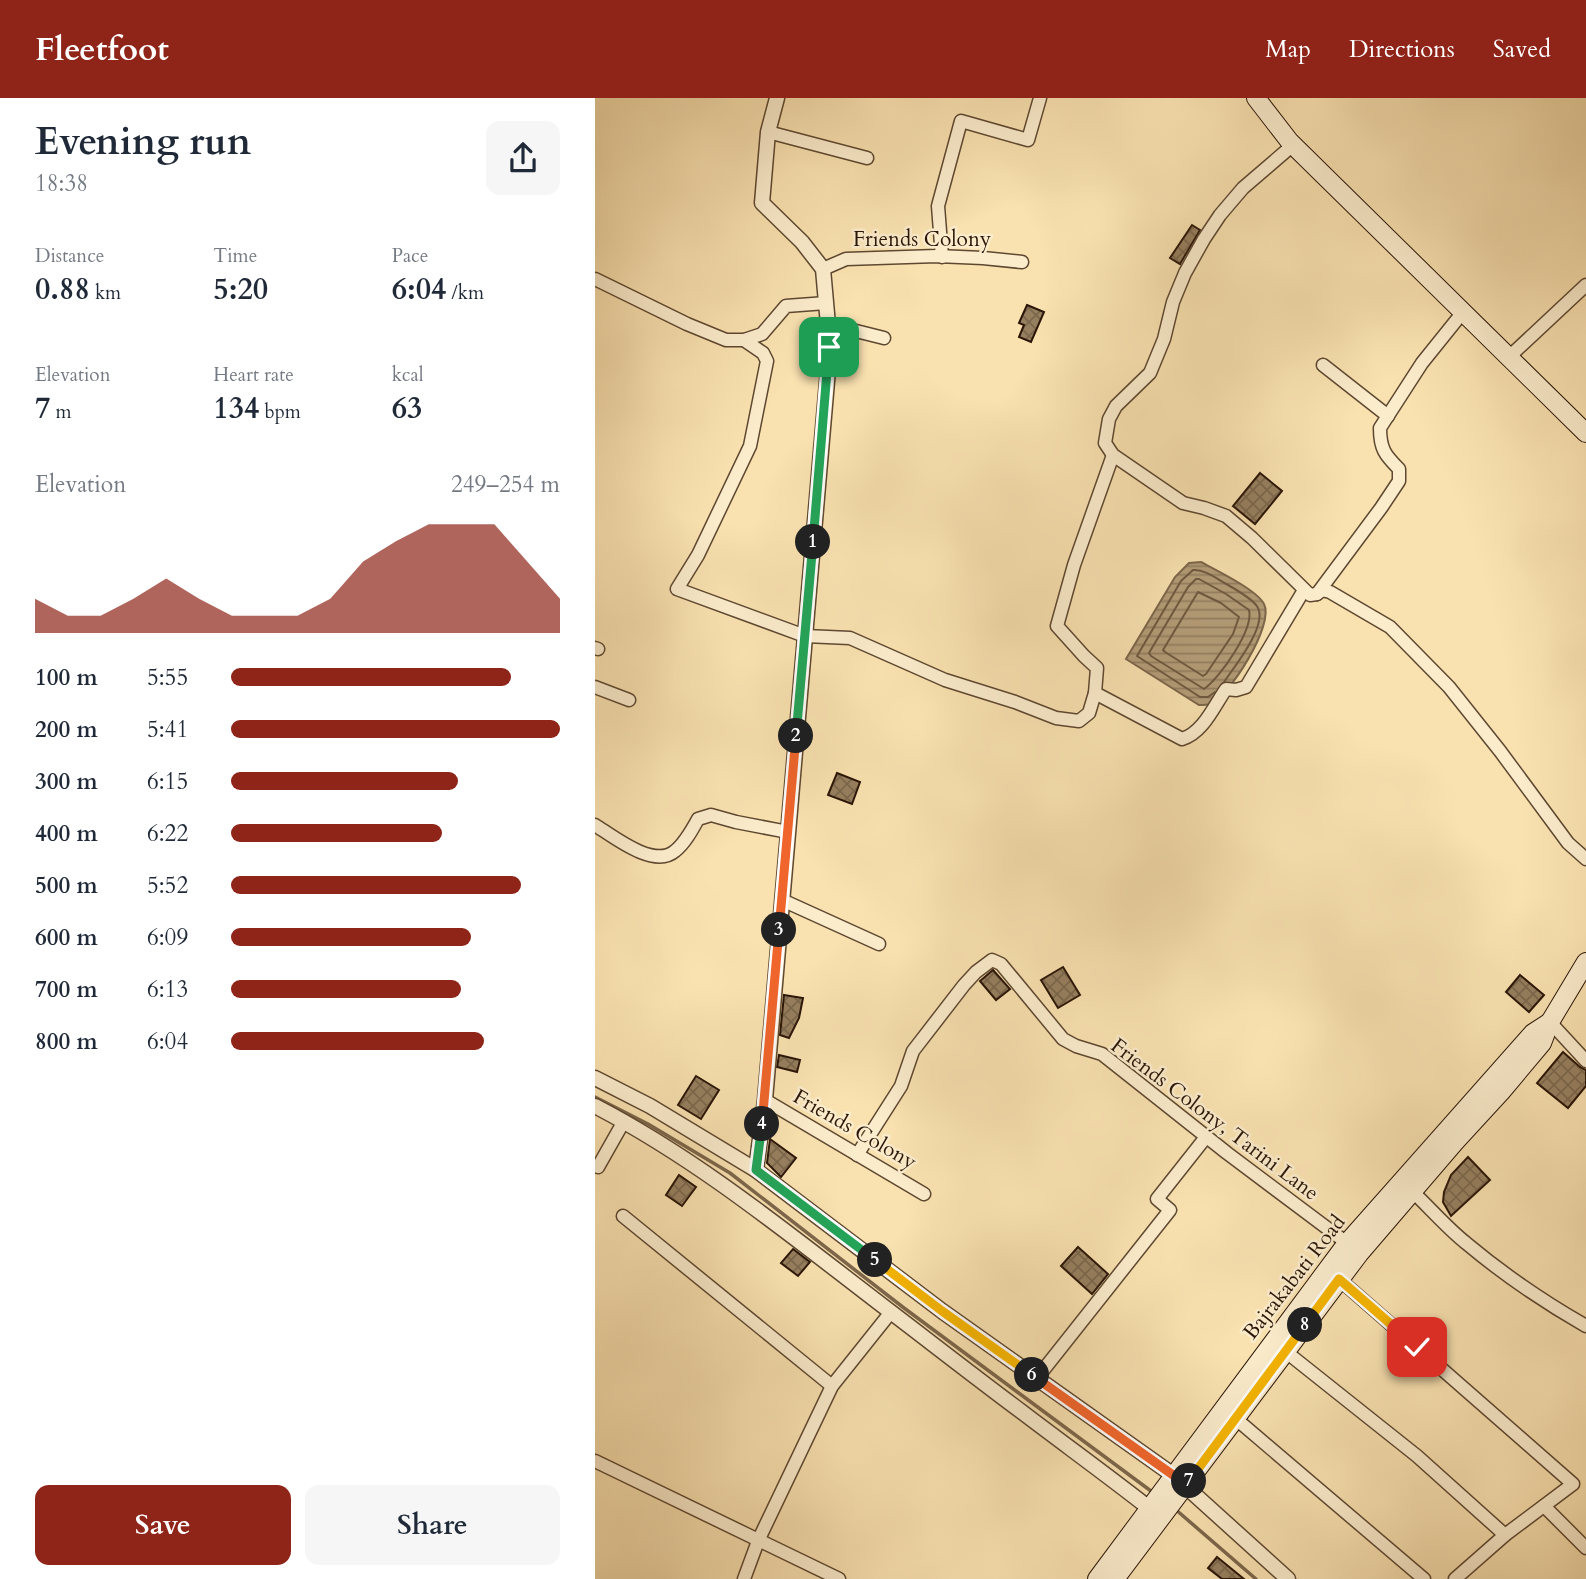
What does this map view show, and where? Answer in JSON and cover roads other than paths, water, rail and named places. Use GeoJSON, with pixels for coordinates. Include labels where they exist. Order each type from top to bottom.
{"type":"FeatureCollection","features":[{"type":"Feature","properties":{"kind":"main road"},"geometry":{"type":"LineString","coordinates":[[1256,98],[1293,145],[1586,433]]}},
{"type":"Feature","properties":{"kind":"main road","name":"Bajrakabati Road"},"geometry":{"type":"LineString","coordinates":[[1097,1579],[1235,1418],[1339,1279],[1542,1042],[1550,1022],[1586,962]]}},
{"type":"Feature","properties":{"kind":"main road","name":"Bajrakabati Road"},"geometry":{"type":"LineString","coordinates":[[1177,1483],[1347,1243],[1532,1033],[1550,1022]]}},
{"type":"Feature","properties":{"kind":"main road","name":"Bajrakabati Road"},"geometry":{"type":"LineString","coordinates":[[1115,1579],[1156,1507]]}},
{"type":"Feature","properties":{"kind":"street"},"geometry":{"type":"LineString","coordinates":[[777,98],[768,132],[762,203],[823,268]]}},
{"type":"Feature","properties":{"kind":"street"},"geometry":{"type":"LineString","coordinates":[[942,257],[938,206],[961,121],[1028,140],[1040,98]]}},
{"type":"Feature","properties":{"kind":"street"},"geometry":{"type":"LineString","coordinates":[[768,132],[867,158]]}},
{"type":"Feature","properties":{"kind":"street"},"geometry":{"type":"LineString","coordinates":[[1293,145],[1243,188],[1204,239],[1173,302],[1164,339],[1150,373],[1116,407],[1109,419],[1105,443],[1113,455],[1183,503],[1226,516],[1310,595],[1322,590],[1330,592],[1390,627],[1449,687],[1568,844],[1586,859]]}},
{"type":"Feature","properties":{"kind":"street","name":"Friends Colony"},"geometry":{"type":"LineString","coordinates":[[756,1170],[765,1100],[829,347],[823,268],[846,259],[983,257],[1022,262]]}},
{"type":"Feature","properties":{"kind":"street"},"geometry":{"type":"LineString","coordinates":[[595,279],[726,340],[744,340],[762,334],[786,306],[826,303]]}},
{"type":"Feature","properties":{"kind":"street"},"geometry":{"type":"LineString","coordinates":[[1509,357],[1586,285]]}},
{"type":"Feature","properties":{"kind":"street"},"geometry":{"type":"LineString","coordinates":[[1317,594],[1399,481],[1399,469],[1384,454],[1380,428],[1422,363],[1463,312]]}},
{"type":"Feature","properties":{"kind":"street"},"geometry":{"type":"LineString","coordinates":[[828,324],[884,338]]}},
{"type":"Feature","properties":{"kind":"street"},"geometry":{"type":"LineString","coordinates":[[744,340],[763,353],[767,361],[750,446],[698,555],[677,589],[805,636],[849,638],[944,680],[1056,718],[1079,721],[1089,713],[1095,693],[1097,667],[1057,626],[1074,565],[1113,455]]}},
{"type":"Feature","properties":{"kind":"street"},"geometry":{"type":"LineString","coordinates":[[1323,365],[1388,416]]}},
{"type":"Feature","properties":{"kind":"street"},"geometry":{"type":"LineString","coordinates":[[1095,693],[1182,738],[1189,737],[1197,732],[1226,689],[1247,687],[1304,590]]}},
{"type":"Feature","properties":{"kind":"street"},"geometry":{"type":"LineString","coordinates":[[595,687],[629,700]]}},
{"type":"Feature","properties":{"kind":"street"},"geometry":{"type":"LineString","coordinates":[[595,825],[646,855],[666,856],[675,851],[689,835],[698,819],[711,814],[788,832]]}},
{"type":"Feature","properties":{"kind":"street"},"geometry":{"type":"LineString","coordinates":[[782,900],[879,944]]}},
{"type":"Feature","properties":{"kind":"street","name":"Friends Colony, Tarini Lane"},"geometry":{"type":"LineString","coordinates":[[857,1155],[901,1086],[913,1051],[964,985],[992,960],[1001,964],[1063,1039],[1102,1054],[1206,1137],[1347,1243]]}},
{"type":"Feature","properties":{"kind":"street"},"geometry":{"type":"LineString","coordinates":[[1550,1022],[1586,1061]]}},
{"type":"Feature","properties":{"kind":"street"},"geometry":{"type":"LineString","coordinates":[[595,1078],[650,1106],[756,1170],[942,1311],[1177,1483],[1288,1579]]}},
{"type":"Feature","properties":{"kind":"street","name":"Friends Colony"},"geometry":{"type":"LineString","coordinates":[[765,1100],[924,1194]]}},
{"type":"Feature","properties":{"kind":"street"},"geometry":{"type":"LineString","coordinates":[[595,1106],[692,1164],[775,1223],[1023,1413],[1156,1507]]}},
{"type":"Feature","properties":{"kind":"street"},"geometry":{"type":"LineString","coordinates":[[595,1166],[598,1167],[624,1121]]}},
{"type":"Feature","properties":{"kind":"street"},"geometry":{"type":"LineString","coordinates":[[1037,1378],[1170,1210],[1157,1199],[1206,1137]]}},
{"type":"Feature","properties":{"kind":"street"},"geometry":{"type":"LineString","coordinates":[[1412,1191],[1475,1250],[1586,1326]]}},
{"type":"Feature","properties":{"kind":"street"},"geometry":{"type":"LineString","coordinates":[[623,1216],[832,1387]]}},
{"type":"Feature","properties":{"kind":"street"},"geometry":{"type":"LineString","coordinates":[[1339,1279],[1573,1484],[1506,1535],[1455,1579]]}},
{"type":"Feature","properties":{"kind":"street"},"geometry":{"type":"LineString","coordinates":[[744,1579],[758,1541],[832,1387],[891,1312]]}},
{"type":"Feature","properties":{"kind":"street"},"geometry":{"type":"LineString","coordinates":[[1285,1351],[1417,1456],[1506,1535]]}},
{"type":"Feature","properties":{"kind":"street"},"geometry":{"type":"LineString","coordinates":[[1235,1418],[1424,1579]]}},
{"type":"Feature","properties":{"kind":"street"},"geometry":{"type":"LineString","coordinates":[[595,1461],[839,1579]]}},
{"type":"Feature","properties":{"kind":"street"},"geometry":{"type":"LineString","coordinates":[[1544,1506],[1586,1548]]}},
{"type":"Feature","properties":{"kind":"water"},"geometry":{"type":"Polygon","coordinates":[[[1201,562],[1253,593],[1264,604],[1266,614],[1257,643],[1238,675],[1218,699],[1210,704],[1199,705],[1126,659],[1175,577],[1189,563],[1201,562]]]}},
{"type":"Feature","properties":{"kind":"waterway"},"geometry":{"type":"LineString","coordinates":[[595,1097],[648,1124],[730,1173],[904,1308],[1155,1494]]}},
{"type":"Feature","properties":{"kind":"waterway"},"geometry":{"type":"LineString","coordinates":[[1175,1509],[1256,1579]]}}]}
